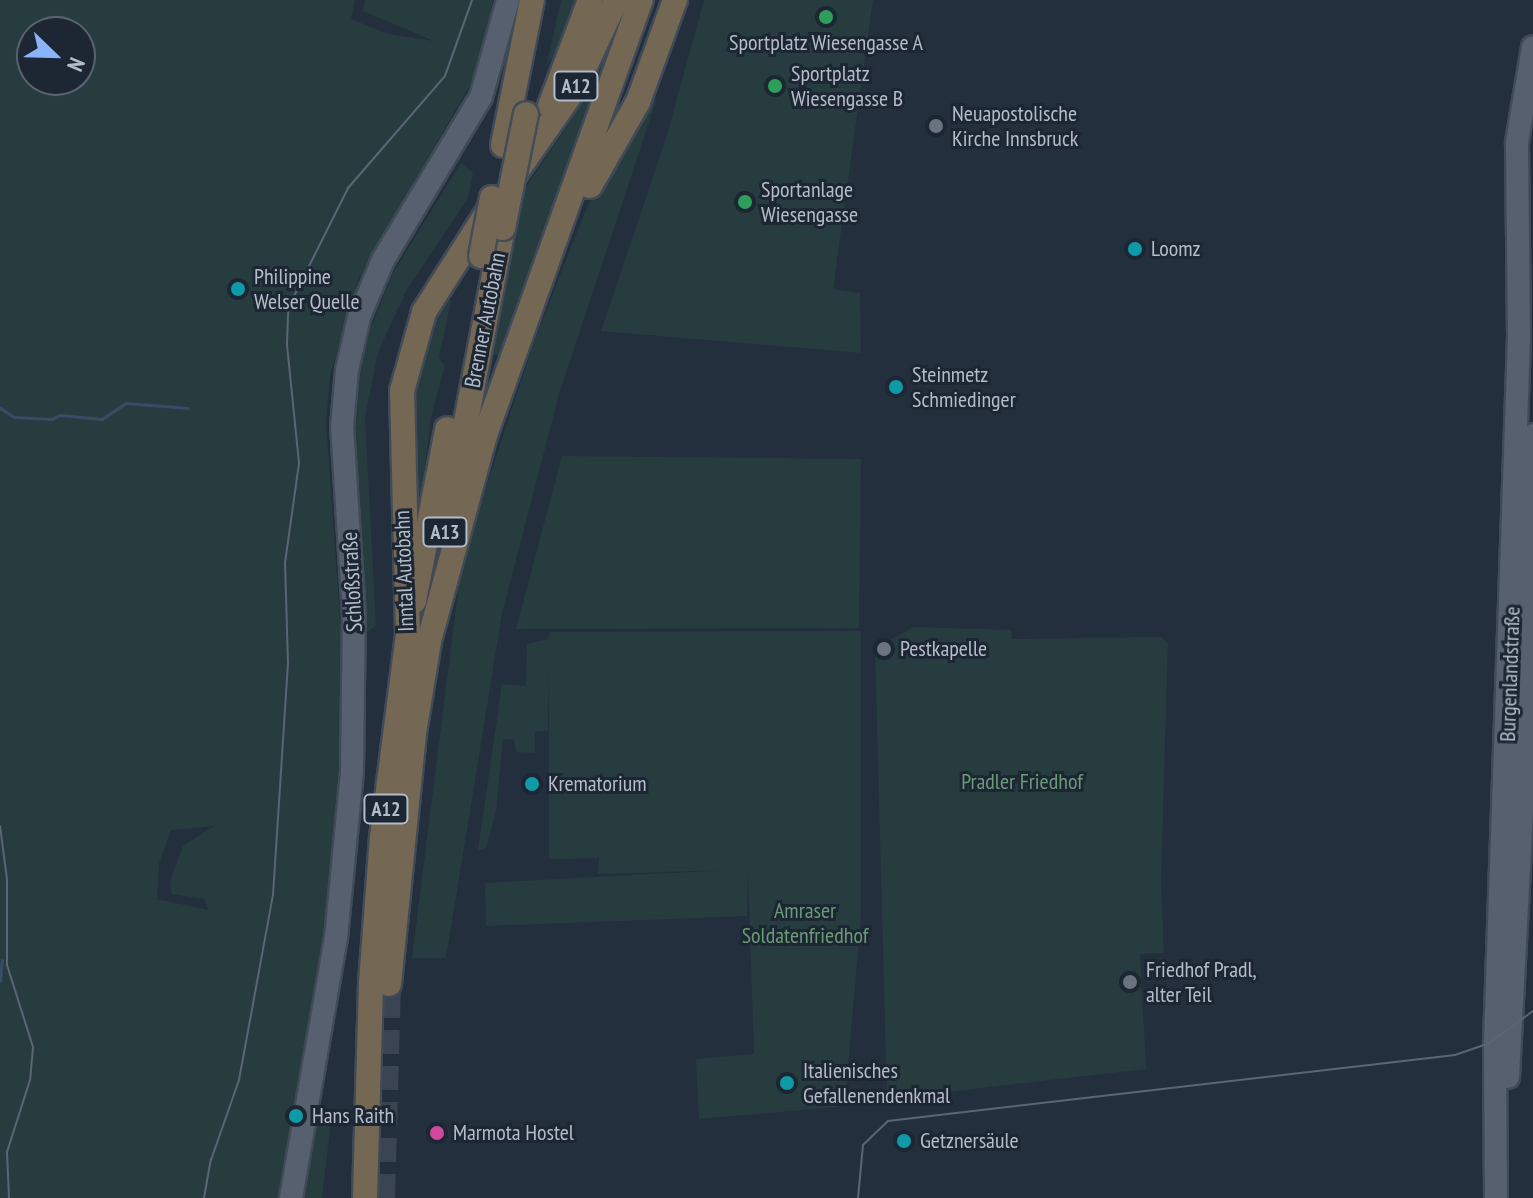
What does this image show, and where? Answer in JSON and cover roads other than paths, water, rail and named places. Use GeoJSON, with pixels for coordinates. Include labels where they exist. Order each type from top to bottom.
{"type":"FeatureCollection","features":[{"type":"Feature","properties":{"kind":"highway","name":"Brenner Autobahn"},"geometry":{"type":"LineString","coordinates":[[418,638],[481,256],[532,0]]}},
{"type":"Feature","properties":{"kind":"highway","name":"Brenner Autobahn"},"geometry":{"type":"LineString","coordinates":[[418,638],[549,0]]}},
{"type":"Feature","properties":{"kind":"highway"},"geometry":{"type":"LineString","coordinates":[[522,165],[552,103],[590,0]]}},
{"type":"Feature","properties":{"kind":"highway","name":"Inntal Autobahn"},"geometry":{"type":"LineString","coordinates":[[389,984],[410,763],[418,638],[399,422],[410,352],[442,276],[575,88],[616,0]]}},
{"type":"Feature","properties":{"kind":"highway","name":"Inntal Autobahn"},"geometry":{"type":"LineString","coordinates":[[365,1198],[372,969],[418,638],[484,438],[561,232],[641,0]]}},
{"type":"Feature","properties":{"kind":"highway"},"geometry":{"type":"LineString","coordinates":[[561,232],[638,102],[675,0]]}},
{"type":"Feature","properties":{"kind":"main road","name":"Schloßstraße"},"geometry":{"type":"LineString","coordinates":[[291,1198],[336,938],[352,771],[354,616],[342,427],[347,370],[359,317],[383,260],[481,97],[508,0]]}},
{"type":"Feature","properties":{"kind":"main road"},"geometry":{"type":"LineString","coordinates":[[1526,311],[1517,142],[1533,47]]}},
{"type":"Feature","properties":{"kind":"main road"},"geometry":{"type":"LineString","coordinates":[[1526,311],[1533,127]]}},
{"type":"Feature","properties":{"kind":"main road","name":"Burgenlandstraße"},"geometry":{"type":"LineString","coordinates":[[1503,1041],[1526,311]]}},
{"type":"Feature","properties":{"kind":"main road","name":"Burgenlandstraße"},"geometry":{"type":"LineString","coordinates":[[1503,1041],[1533,435]]}},
{"type":"Feature","properties":{"kind":"main road"},"geometry":{"type":"LineString","coordinates":[[1496,1198],[1503,1041]]}},
{"type":"Feature","properties":{"kind":"main road"},"geometry":{"type":"LineString","coordinates":[[1503,1041],[1507,1198]]}},
{"type":"Feature","properties":{"kind":"waterway"},"geometry":{"type":"LineString","coordinates":[[0,408],[14,417],[52,419],[60,415],[102,419],[126,403],[188,408]]}},
{"type":"Feature","properties":{"kind":"waterway"},"geometry":{"type":"LineString","coordinates":[[0,981],[2,960]]}},
{"type":"Feature","properties":{"kind":"tunnel"},"geometry":{"type":"LineString","coordinates":[[383,1198],[389,984]]}},
{"type":"Feature","properties":{"kind":"tram line"},"geometry":{"type":"LineString","coordinates":[[204,1198],[211,1160],[239,1080],[273,895],[288,663],[285,563],[299,463],[287,344],[288,308],[348,188],[445,76],[472,0]]}},
{"type":"Feature","properties":{"kind":"tram line"},"geometry":{"type":"LineString","coordinates":[[0,826],[7,879],[7,965],[33,1047],[30,1080],[7,1152],[9,1198]]}},
{"type":"Feature","properties":{"kind":"tram line"},"geometry":{"type":"LineString","coordinates":[[858,1198],[863,1145],[888,1121],[1455,1055],[1489,1043],[1533,1011]]}},
{"type":"Feature","properties":{"kind":"place","name":"Sportplatz Wiesengasse A"},"geometry":{"type":"Point","coordinates":[826,17]}},
{"type":"Feature","properties":{"kind":"place","name":"Sportplatz Wiesengasse B"},"geometry":{"type":"Point","coordinates":[775,86]}},
{"type":"Feature","properties":{"kind":"place","name":"Neuapostolische Kirche Innsbruck"},"geometry":{"type":"Point","coordinates":[936,126]}},
{"type":"Feature","properties":{"kind":"place","name":"Sportanlage Wiesengasse"},"geometry":{"type":"Point","coordinates":[745,202]}},
{"type":"Feature","properties":{"kind":"place","name":"Loomz"},"geometry":{"type":"Point","coordinates":[1135,249]}},
{"type":"Feature","properties":{"kind":"place","name":"Philippine Welser Quelle"},"geometry":{"type":"Point","coordinates":[238,289]}},
{"type":"Feature","properties":{"kind":"place","name":"Steinmetz Schmiedinger"},"geometry":{"type":"Point","coordinates":[896,387]}},
{"type":"Feature","properties":{"kind":"place","name":"Pestkapelle"},"geometry":{"type":"Point","coordinates":[884,649]}},
{"type":"Feature","properties":{"kind":"place","name":"Krematorium"},"geometry":{"type":"Point","coordinates":[532,784]}},
{"type":"Feature","properties":{"kind":"place","name":"Friedhof Pradl, alter Teil"},"geometry":{"type":"Point","coordinates":[1130,982]}},
{"type":"Feature","properties":{"kind":"place","name":"Italienisches Gefallenendenkmal"},"geometry":{"type":"Point","coordinates":[787,1083]}},
{"type":"Feature","properties":{"kind":"place","name":"Hans Raith"},"geometry":{"type":"Point","coordinates":[296,1116]}},
{"type":"Feature","properties":{"kind":"place","name":"Marmota Hostel"},"geometry":{"type":"Point","coordinates":[437,1133]}},
{"type":"Feature","properties":{"kind":"place","name":"Getznersäule"},"geometry":{"type":"Point","coordinates":[904,1141]}},
{"type":"Feature","properties":{"kind":"park label","name":"Pradler Friedhof"},"geometry":{"type":"Point","coordinates":[1022,782]}},
{"type":"Feature","properties":{"kind":"park label","name":"Amraser Soldatenfriedhof"},"geometry":{"type":"Point","coordinates":[805,922]}}]}
